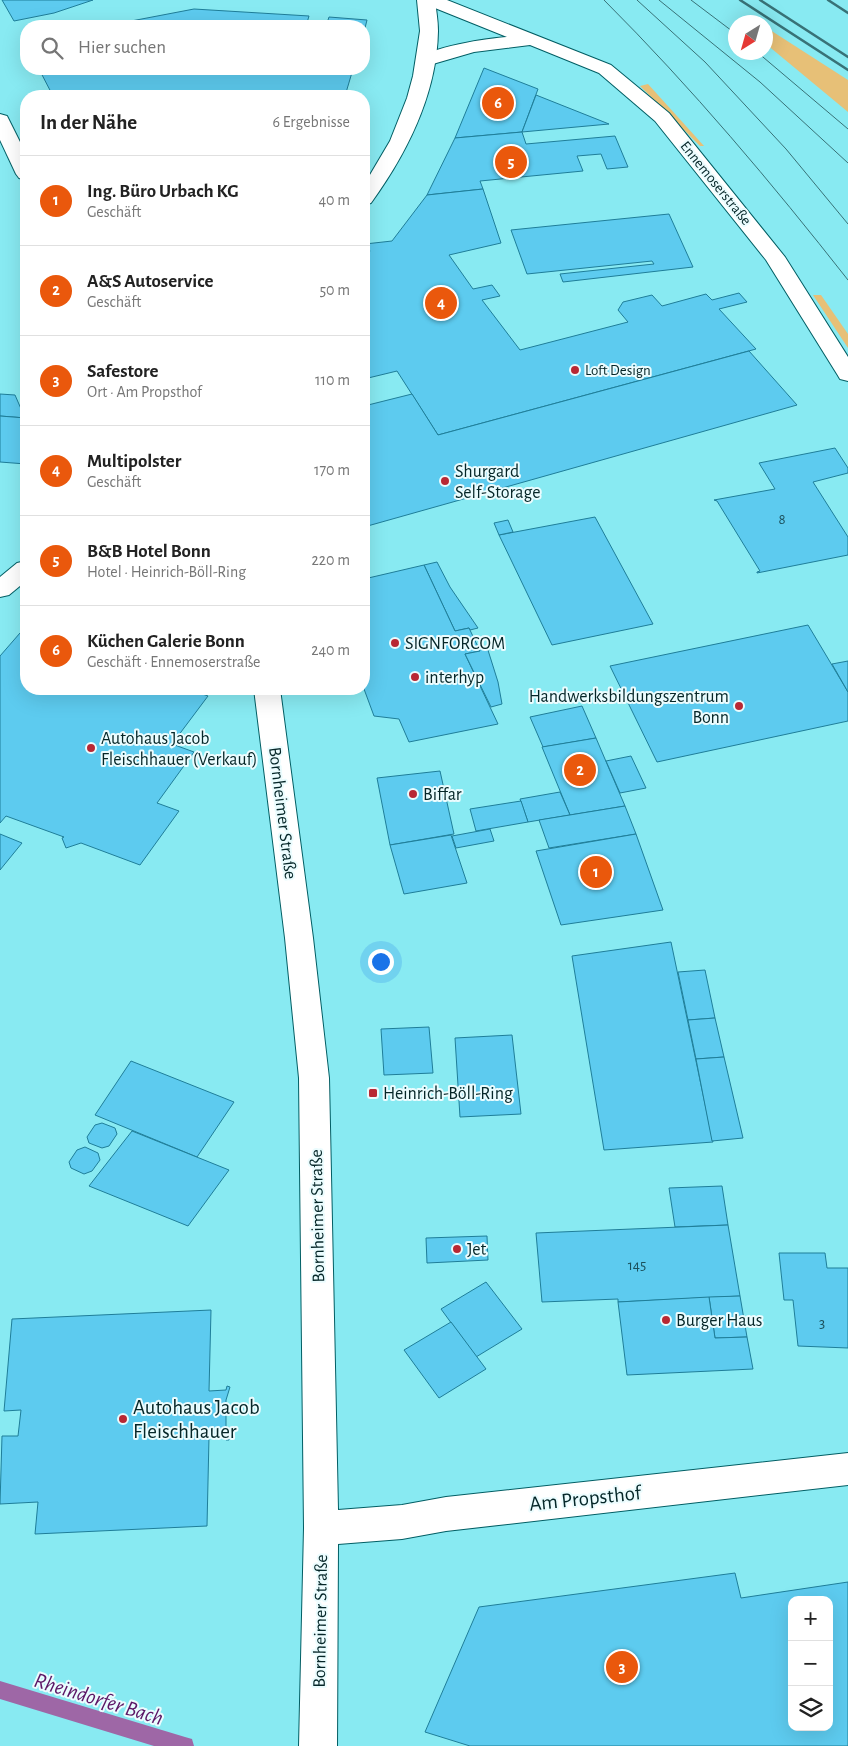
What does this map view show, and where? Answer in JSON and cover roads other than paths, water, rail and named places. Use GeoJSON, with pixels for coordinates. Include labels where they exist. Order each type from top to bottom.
{"type":"FeatureCollection","features":[{"type":"Feature","properties":{"kind":"street"},"geometry":{"type":"LineString","coordinates":[[370,190],[389,161],[406,128],[422,80],[429,30],[426,0]]}},
{"type":"Feature","properties":{"kind":"street","name":"Ennemoserstraße"},"geometry":{"type":"LineString","coordinates":[[431,0],[605,69],[662,117],[775,257],[848,374]]}},
{"type":"Feature","properties":{"kind":"street","name":"Ennemoserstraße"},"geometry":{"type":"LineString","coordinates":[[426,61],[465,47],[493,42],[537,43]]}},
{"type":"Feature","properties":{"kind":"street"},"geometry":{"type":"LineString","coordinates":[[0,120],[20,162]]}},
{"type":"Feature","properties":{"kind":"street"},"geometry":{"type":"LineString","coordinates":[[0,589],[20,574]]}},
{"type":"Feature","properties":{"kind":"street","name":"Bornheimer Straße"},"geometry":{"type":"LineString","coordinates":[[268,695],[299,938],[314,1078],[322,1528],[318,1746]]}},
{"type":"Feature","properties":{"kind":"street","name":"Am Propsthof"},"geometry":{"type":"LineString","coordinates":[[322,1528],[402,1522],[446,1514],[848,1468]]}},
{"type":"Feature","properties":{"kind":"waterway","name":"Rheindorfer Bach"},"geometry":{"type":"LineString","coordinates":[[0,1690],[185,1746]]}},
{"type":"Feature","properties":{"kind":"tram line"},"geometry":{"type":"LineString","coordinates":[[604,0],[700,101],[790,207],[848,280]]}},
{"type":"Feature","properties":{"kind":"tram line"},"geometry":{"type":"LineString","coordinates":[[637,0],[705,62],[786,149],[848,224]]}},
{"type":"Feature","properties":{"kind":"tram line"},"geometry":{"type":"LineString","coordinates":[[659,0],[760,82],[848,163]]}},
{"type":"Feature","properties":{"kind":"tram line"},"geometry":{"type":"LineString","coordinates":[[691,0],[728,28]]}},
{"type":"Feature","properties":{"kind":"tram line"},"geometry":{"type":"LineString","coordinates":[[766,60],[848,129]]}},
{"type":"Feature","properties":{"kind":"railway"},"geometry":{"type":"LineString","coordinates":[[740,0],[848,70]]}},
{"type":"Feature","properties":{"kind":"railway"},"geometry":{"type":"LineString","coordinates":[[760,0],[848,57]]}},
{"type":"Feature","properties":{"kind":"railway"},"geometry":{"type":"LineString","coordinates":[[828,0],[848,13]]}},
{"type":"Feature","properties":{"kind":"place","name":"Küchen Galerie Bonn"},"geometry":{"type":"Point","coordinates":[498,103]}},
{"type":"Feature","properties":{"kind":"place","name":"B&B Hotel Bonn"},"geometry":{"type":"Point","coordinates":[511,162]}},
{"type":"Feature","properties":{"kind":"place","name":"Multipolster"},"geometry":{"type":"Point","coordinates":[441,303]}},
{"type":"Feature","properties":{"kind":"place","name":"Loft Design"},"geometry":{"type":"Point","coordinates":[575,370]}},
{"type":"Feature","properties":{"kind":"place","name":"Shurgard Self-Storage"},"geometry":{"type":"Point","coordinates":[445,481]}},
{"type":"Feature","properties":{"kind":"place","name":"SIGNFORCOM"},"geometry":{"type":"Point","coordinates":[395,643]}},
{"type":"Feature","properties":{"kind":"place","name":"interhyp"},"geometry":{"type":"Point","coordinates":[415,677]}},
{"type":"Feature","properties":{"kind":"place","name":"Handwerksbildungszentrum Bonn"},"geometry":{"type":"Point","coordinates":[739,706]}},
{"type":"Feature","properties":{"kind":"place","name":"Autohaus Jacob Fleischhauer (Verkauf)"},"geometry":{"type":"Point","coordinates":[91,748]}},
{"type":"Feature","properties":{"kind":"place","name":"A&S Autoservice"},"geometry":{"type":"Point","coordinates":[580,770]}},
{"type":"Feature","properties":{"kind":"place","name":"Biffar"},"geometry":{"type":"Point","coordinates":[413,794]}},
{"type":"Feature","properties":{"kind":"place","name":"Ing. Büro Urbach KG"},"geometry":{"type":"Point","coordinates":[596,872]}},
{"type":"Feature","properties":{"kind":"place","name":"Heinrich-Böll-Ring"},"geometry":{"type":"Point","coordinates":[373,1093]}},
{"type":"Feature","properties":{"kind":"place","name":"Jet"},"geometry":{"type":"Point","coordinates":[457,1249]}},
{"type":"Feature","properties":{"kind":"place","name":"Burger Haus"},"geometry":{"type":"Point","coordinates":[666,1320]}},
{"type":"Feature","properties":{"kind":"place","name":"Autohaus Jacob Fleischhauer"},"geometry":{"type":"Point","coordinates":[123,1419]}},
{"type":"Feature","properties":{"kind":"place","name":"Safestore"},"geometry":{"type":"Point","coordinates":[622,1667]}}]}
